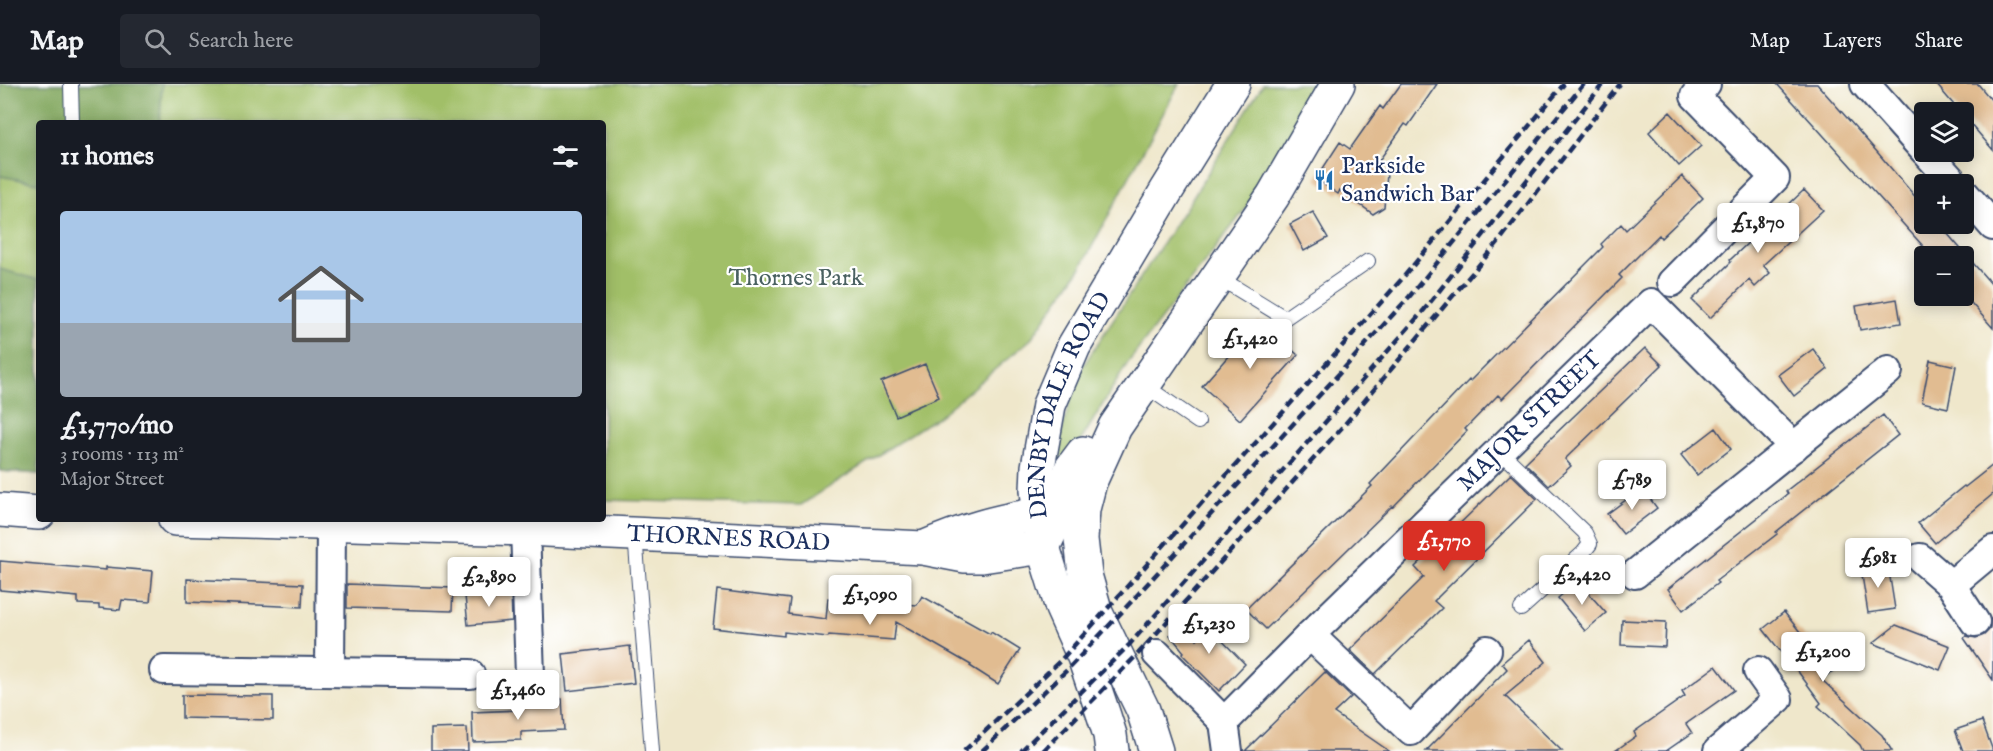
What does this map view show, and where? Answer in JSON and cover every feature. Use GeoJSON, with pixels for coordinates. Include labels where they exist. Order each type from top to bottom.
{"type":"FeatureCollection","features":[{"type":"Feature","properties":{"kind":"main road","name":"DENBY DALE ROAD"},"geometry":{"type":"LineString","coordinates":[[1112,751],[1110,735],[1084,657],[1065,616],[1037,490],[1038,467],[1049,405],[1074,346],[1233,84]]}},
{"type":"Feature","properties":{"kind":"main road","name":"DENBY DALE ROAD"},"geometry":{"type":"LineString","coordinates":[[1156,751],[1143,710],[1096,613],[1085,574],[1082,539],[1083,509],[1090,482],[1114,427],[1273,196],[1338,84]]}},
{"type":"Feature","properties":{"kind":"main road"},"geometry":{"type":"LineString","coordinates":[[1082,539],[1045,528],[1071,469],[1084,453],[1114,427]]}},
{"type":"Feature","properties":{"kind":"main road"},"geometry":{"type":"LineString","coordinates":[[0,510],[36,513]]}},
{"type":"Feature","properties":{"kind":"main road","name":"THORNES ROAD"},"geometry":{"type":"LineString","coordinates":[[331,522],[923,548],[992,522],[1045,528]]}},
{"type":"Feature","properties":{"kind":"street"},"geometry":{"type":"LineString","coordinates":[[1865,84],[1914,139]]}},
{"type":"Feature","properties":{"kind":"street"},"geometry":{"type":"LineString","coordinates":[[1672,282],[1775,178],[1701,90]]}},
{"type":"Feature","properties":{"kind":"street"},"geometry":{"type":"LineString","coordinates":[[1935,162],[1946,174]]}},
{"type":"Feature","properties":{"kind":"street"},"geometry":{"type":"LineString","coordinates":[[1974,205],[1993,226]]}},
{"type":"Feature","properties":{"kind":"street","name":"MAJOR STREET"},"geometry":{"type":"LineString","coordinates":[[1224,722],[1310,634],[1651,303],[1794,447]]}},
{"type":"Feature","properties":{"kind":"street"},"geometry":{"type":"LineString","coordinates":[[1635,574],[1888,372]]}},
{"type":"Feature","properties":{"kind":"street"},"geometry":{"type":"LineString","coordinates":[[330,672],[331,522]]}},
{"type":"Feature","properties":{"kind":"street"},"geometry":{"type":"LineString","coordinates":[[525,529],[530,676]]}},
{"type":"Feature","properties":{"kind":"street"},"geometry":{"type":"LineString","coordinates":[[1951,585],[1993,550]]}},
{"type":"Feature","properties":{"kind":"street"},"geometry":{"type":"LineString","coordinates":[[1920,558],[1951,585],[1975,622]]}},
{"type":"Feature","properties":{"kind":"street"},"geometry":{"type":"LineString","coordinates":[[1310,634],[1411,731],[1487,650]]}},
{"type":"Feature","properties":{"kind":"street"},"geometry":{"type":"LineString","coordinates":[[1157,654],[1224,722],[1228,751]]}},
{"type":"Feature","properties":{"kind":"street"},"geometry":{"type":"LineString","coordinates":[[164,670],[470,674]]}},
{"type":"Feature","properties":{"kind":"street"},"geometry":{"type":"LineString","coordinates":[[1718,751],[1778,699],[1758,672]]}},
{"type":"Feature","properties":{"kind":"lane"},"geometry":{"type":"LineString","coordinates":[[71,84],[72,120]]}},
{"type":"Feature","properties":{"kind":"lane"},"geometry":{"type":"LineString","coordinates":[[1218,277],[1285,318],[1368,261]]}},
{"type":"Feature","properties":{"kind":"lane"},"geometry":{"type":"LineString","coordinates":[[1144,385],[1198,422]]}},
{"type":"Feature","properties":{"kind":"lane"},"geometry":{"type":"LineString","coordinates":[[1499,450],[1585,533],[1590,544],[1521,609]]}},
{"type":"Feature","properties":{"kind":"lane"},"geometry":{"type":"LineString","coordinates":[[635,534],[652,751]]}},
{"type":"Feature","properties":{"kind":"green space","name":"Thornes Park"},"geometry":{"type":"Polygon","coordinates":[[[0,84],[1179,84],[1081,267],[1030,340],[939,416],[801,505],[606,500],[606,120],[36,120],[36,474],[0,471],[0,84]]]}},
{"type":"Feature","properties":{"kind":"green space"},"geometry":{"type":"Polygon","coordinates":[[[0,84],[162,84],[160,120],[36,120],[36,182],[0,176],[0,84]]]}},
{"type":"Feature","properties":{"kind":"green space"},"geometry":{"type":"Polygon","coordinates":[[[1263,84],[1323,84],[1246,208],[1127,364],[1056,482],[1056,453],[1077,375],[1191,200],[1263,84]]]}},
{"type":"Feature","properties":{"kind":"green space"},"geometry":{"type":"Polygon","coordinates":[[[0,269],[36,279],[36,474],[0,471],[0,269]]]}},
{"type":"Feature","properties":{"kind":"building"},"geometry":{"type":"Polygon","coordinates":[[[1401,84],[1437,84],[1408,126],[1405,124],[1375,166],[1387,174],[1384,207],[1373,214],[1340,190],[1338,194],[1316,179],[1340,142],[1350,149],[1380,106],[1383,109],[1401,84]]]}},
{"type":"Feature","properties":{"kind":"building"},"geometry":{"type":"Polygon","coordinates":[[[1777,84],[1817,84],[1914,195],[1914,234],[1948,234],[1958,246],[1923,246],[1777,84]]]}},
{"type":"Feature","properties":{"kind":"building"},"geometry":{"type":"Polygon","coordinates":[[[1936,84],[1978,84],[1993,102],[1993,150],[1974,128],[1974,102],[1951,102],[1936,84]]]}},
{"type":"Feature","properties":{"kind":"building"},"geometry":{"type":"Polygon","coordinates":[[[1670,112],[1701,146],[1679,166],[1649,132],[1670,112]]]}},
{"type":"Feature","properties":{"kind":"building"},"geometry":{"type":"Polygon","coordinates":[[[1682,176],[1703,198],[1661,238],[1659,235],[1619,275],[1622,278],[1502,399],[1498,395],[1465,429],[1467,431],[1393,507],[1266,629],[1246,609],[1372,486],[1370,484],[1469,380],[1603,247],[1601,244],[1621,224],[1626,230],[1682,176]]]}},
{"type":"Feature","properties":{"kind":"building"},"geometry":{"type":"Polygon","coordinates":[[[1804,190],[1823,210],[1763,265],[1770,273],[1755,287],[1749,280],[1710,318],[1692,300],[1731,262],[1730,260],[1804,190]]]}},
{"type":"Feature","properties":{"kind":"building"},"geometry":{"type":"Polygon","coordinates":[[[1313,212],[1328,238],[1304,251],[1290,224],[1313,212]]]}},
{"type":"Feature","properties":{"kind":"building"},"geometry":{"type":"Polygon","coordinates":[[[1974,264],[1993,286],[1993,328],[1974,306],[1974,264]]]}},
{"type":"Feature","properties":{"kind":"building"},"geometry":{"type":"Polygon","coordinates":[[[1897,299],[1901,323],[1860,330],[1856,306],[1897,299]]]}},
{"type":"Feature","properties":{"kind":"building"},"geometry":{"type":"Polygon","coordinates":[[[1259,321],[1298,355],[1240,420],[1202,386],[1259,321]]]}},
{"type":"Feature","properties":{"kind":"building"},"geometry":{"type":"Polygon","coordinates":[[[1645,348],[1662,365],[1565,459],[1571,466],[1549,486],[1525,463],[1645,348]]]}},
{"type":"Feature","properties":{"kind":"building"},"geometry":{"type":"Polygon","coordinates":[[[1813,349],[1828,369],[1794,396],[1778,375],[1813,349]]]}},
{"type":"Feature","properties":{"kind":"building"},"geometry":{"type":"Polygon","coordinates":[[[1930,360],[1956,366],[1948,408],[1922,402],[1930,360]]]}},
{"type":"Feature","properties":{"kind":"building"},"geometry":{"type":"Polygon","coordinates":[[[925,364],[939,397],[896,416],[881,382],[925,364]]]}},
{"type":"Feature","properties":{"kind":"building"},"geometry":{"type":"Polygon","coordinates":[[[1883,415],[1898,435],[1683,610],[1668,589],[1788,494],[1786,491],[1883,415]]]}},
{"type":"Feature","properties":{"kind":"building"},"geometry":{"type":"Polygon","coordinates":[[[1716,428],[1731,449],[1697,475],[1681,455],[1716,428]]]}},
{"type":"Feature","properties":{"kind":"building"},"geometry":{"type":"Polygon","coordinates":[[[1993,465],[1993,494],[1935,543],[1918,523],[1993,465]]]}},
{"type":"Feature","properties":{"kind":"building"},"geometry":{"type":"Polygon","coordinates":[[[1511,474],[1537,499],[1434,601],[1442,608],[1375,674],[1350,650],[1424,577],[1415,567],[1511,474]]]}},
{"type":"Feature","properties":{"kind":"building"},"geometry":{"type":"Polygon","coordinates":[[[1642,488],[1657,508],[1623,534],[1607,514],[1642,488]]]}},
{"type":"Feature","properties":{"kind":"building"},"geometry":{"type":"Polygon","coordinates":[[[0,561],[106,570],[106,567],[153,571],[150,602],[122,600],[120,610],[99,608],[99,605],[78,604],[78,597],[0,590],[0,561]]]}},
{"type":"Feature","properties":{"kind":"building"},"geometry":{"type":"Polygon","coordinates":[[[1888,565],[1895,609],[1868,613],[1861,569],[1888,565]]]}},
{"type":"Feature","properties":{"kind":"building"},"geometry":{"type":"Polygon","coordinates":[[[187,579],[303,584],[302,607],[187,602],[187,579]]]}},
{"type":"Feature","properties":{"kind":"building"},"geometry":{"type":"Polygon","coordinates":[[[1578,581],[1606,613],[1585,631],[1558,598],[1578,581]]]}},
{"type":"Feature","properties":{"kind":"building"},"geometry":{"type":"Polygon","coordinates":[[[347,584],[453,588],[452,611],[347,608],[347,584]]]}},
{"type":"Feature","properties":{"kind":"building"},"geometry":{"type":"Polygon","coordinates":[[[717,590],[790,599],[788,614],[826,619],[828,598],[917,605],[922,596],[1020,650],[998,684],[971,665],[896,622],[894,640],[784,632],[784,636],[713,628],[717,590]]]}},
{"type":"Feature","properties":{"kind":"building"},"geometry":{"type":"Polygon","coordinates":[[[511,592],[512,621],[468,625],[465,596],[511,592]]]}},
{"type":"Feature","properties":{"kind":"building"},"geometry":{"type":"Polygon","coordinates":[[[1784,612],[1805,638],[1808,637],[1833,671],[1821,679],[1882,735],[1892,751],[1863,751],[1860,745],[1818,706],[1821,703],[1783,651],[1781,652],[1763,629],[1784,612]]]}},
{"type":"Feature","properties":{"kind":"building"},"geometry":{"type":"Polygon","coordinates":[[[1993,617],[1993,680],[1964,638],[1984,635],[1990,629],[1993,617]]]}},
{"type":"Feature","properties":{"kind":"building"},"geometry":{"type":"Polygon","coordinates":[[[1622,620],[1666,622],[1665,647],[1621,645],[1622,620]]]}},
{"type":"Feature","properties":{"kind":"building"},"geometry":{"type":"Polygon","coordinates":[[[1186,623],[1197,639],[1209,627],[1245,664],[1219,691],[1182,654],[1184,652],[1170,635],[1186,623]]]}},
{"type":"Feature","properties":{"kind":"building"},"geometry":{"type":"Polygon","coordinates":[[[1896,625],[1950,646],[1940,670],[1873,643],[1896,625]]]}},
{"type":"Feature","properties":{"kind":"building"},"geometry":{"type":"Polygon","coordinates":[[[1529,640],[1546,662],[1505,696],[1562,751],[1426,751],[1507,669],[1502,663],[1529,640]]]}},
{"type":"Feature","properties":{"kind":"building"},"geometry":{"type":"Polygon","coordinates":[[[630,646],[634,683],[567,691],[563,654],[630,646]]]}},
{"type":"Feature","properties":{"kind":"building"},"geometry":{"type":"Polygon","coordinates":[[[1716,666],[1734,690],[1686,724],[1692,733],[1666,751],[1615,751],[1636,736],[1634,732],[1685,696],[1682,691],[1716,666]]]}},
{"type":"Feature","properties":{"kind":"building"},"geometry":{"type":"Polygon","coordinates":[[[1325,672],[1351,697],[1334,713],[1389,751],[1245,751],[1325,672]]]}},
{"type":"Feature","properties":{"kind":"building"},"geometry":{"type":"Polygon","coordinates":[[[182,695],[273,696],[273,720],[182,718],[182,695]]]}},
{"type":"Feature","properties":{"kind":"building"},"geometry":{"type":"Polygon","coordinates":[[[562,699],[564,730],[521,732],[521,740],[473,742],[472,712],[520,710],[520,700],[562,699]]]}},
{"type":"Feature","properties":{"kind":"building"},"geometry":{"type":"Polygon","coordinates":[[[1982,721],[1993,751],[1963,751],[1955,730],[1982,721]]]}},
{"type":"Feature","properties":{"kind":"building"},"geometry":{"type":"Polygon","coordinates":[[[467,728],[468,751],[431,751],[431,729],[467,728]]]}},
{"type":"Feature","properties":{"kind":"railway"},"geometry":{"type":"LineString","coordinates":[[964,751],[1060,661],[1116,599],[1401,280],[1564,84]]}},
{"type":"Feature","properties":{"kind":"railway"},"geometry":{"type":"LineString","coordinates":[[982,751],[1067,670],[1119,615],[1409,297],[1584,84]]}},
{"type":"Feature","properties":{"kind":"railway"},"geometry":{"type":"LineString","coordinates":[[1021,751],[1129,645],[1424,310],[1603,84]]}},
{"type":"Feature","properties":{"kind":"railway"},"geometry":{"type":"LineString","coordinates":[[1043,751],[1136,656],[1345,424],[1500,240],[1620,84]]}},
{"type":"Feature","properties":{"kind":"place","name":"Parkside Sandwich Bar"},"geometry":{"type":"Point","coordinates":[1324,180]}}]}
